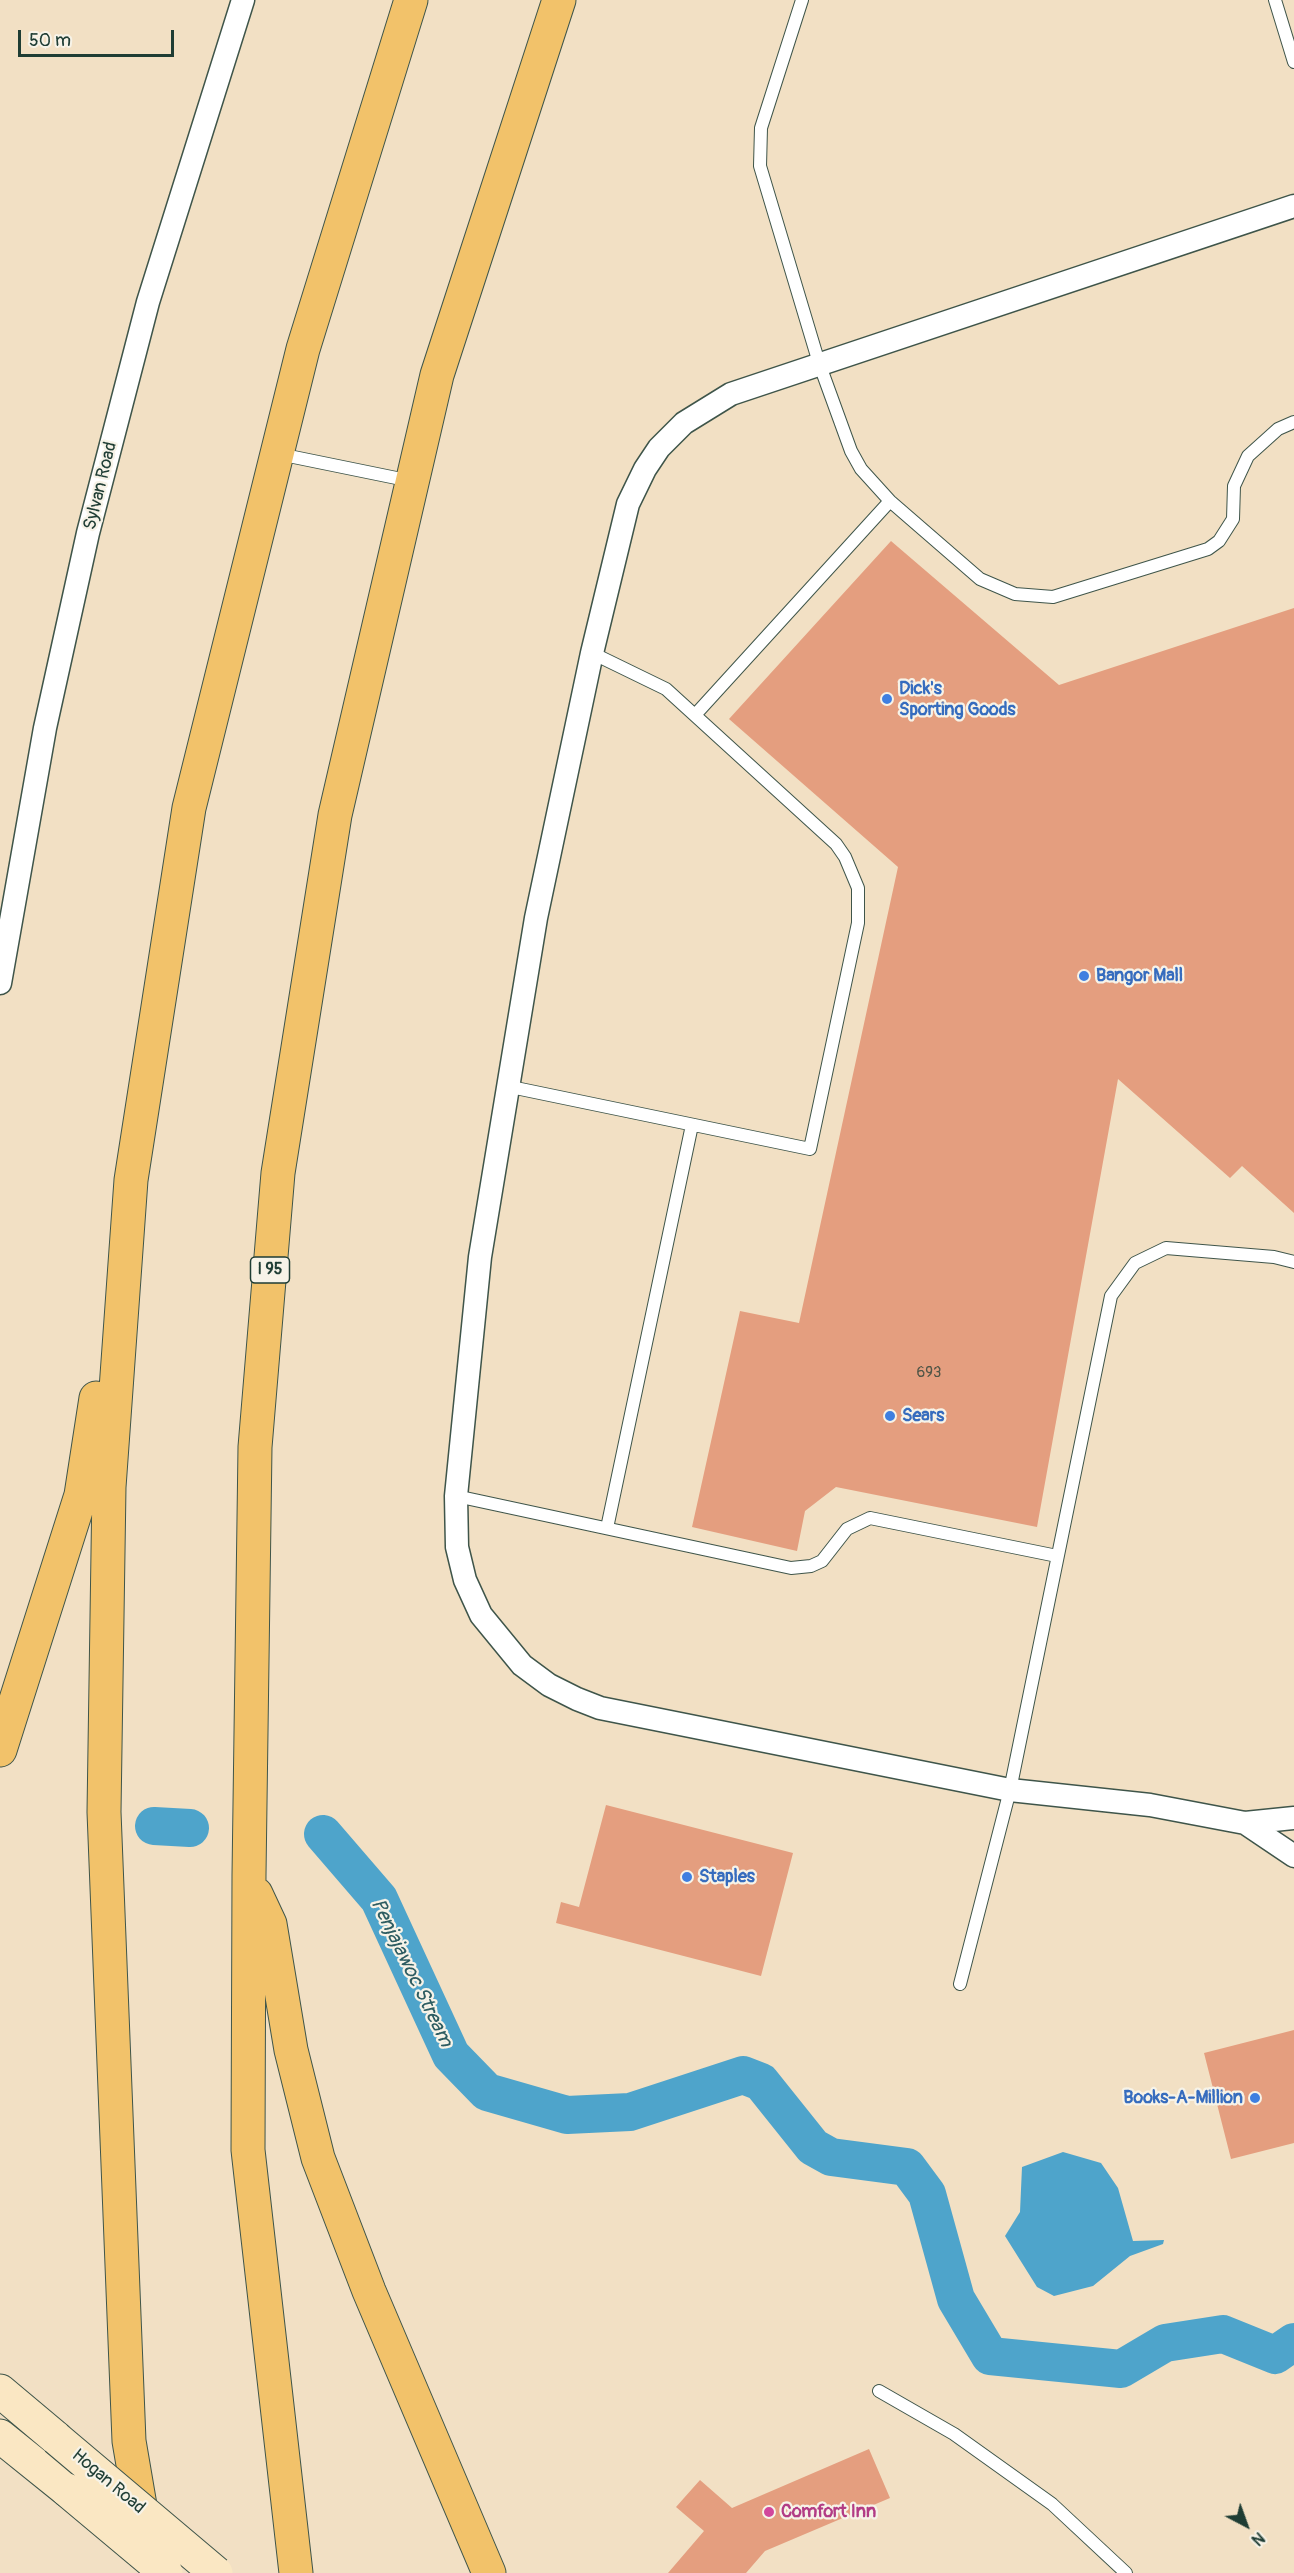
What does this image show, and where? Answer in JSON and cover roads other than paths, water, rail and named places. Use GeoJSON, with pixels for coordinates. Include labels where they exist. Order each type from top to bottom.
{"type":"FeatureCollection","features":[{"type":"Feature","properties":{"kind":"highway"},"geometry":{"type":"LineString","coordinates":[[0,1750],[81,1495],[189,808],[303,349],[411,0]]}},
{"type":"Feature","properties":{"kind":"highway","name":"I 95"},"geometry":{"type":"LineString","coordinates":[[296,2573],[248,2150],[255,1448],[278,1173],[335,814],[437,375],[559,0]]}},
{"type":"Feature","properties":{"kind":"highway"},"geometry":{"type":"LineString","coordinates":[[130,1180],[109,1487],[104,1812],[129,2441],[151,2573]]}},
{"type":"Feature","properties":{"kind":"highway"},"geometry":{"type":"LineString","coordinates":[[249,1875],[270,1924],[291,2050],[318,2158],[369,2291],[489,2573]]}},
{"type":"Feature","properties":{"kind":"main road","name":"Hogan Road"},"geometry":{"type":"LineString","coordinates":[[0,2391],[216,2573]]}},
{"type":"Feature","properties":{"kind":"main road","name":"Hogan Road"},"geometry":{"type":"LineString","coordinates":[[0,2436],[166,2573]]}},
{"type":"Feature","properties":{"kind":"street","name":"Sylvan Road"},"geometry":{"type":"LineString","coordinates":[[0,983],[45,728],[88,533],[148,302],[243,0]]}},
{"type":"Feature","properties":{"kind":"street"},"geometry":{"type":"LineString","coordinates":[[1294,206],[731,394],[707,406],[684,423],[659,448],[645,469],[628,504],[592,653],[536,918],[506,1086],[480,1257],[456,1496],[457,1547],[465,1580],[481,1615],[522,1665],[549,1686],[600,1708],[1010,1790],[1150,1805],[1245,1823],[1294,1818]]}},
{"type":"Feature","properties":{"kind":"street"},"geometry":{"type":"LineString","coordinates":[[1245,1823],[1294,1856]]}},
{"type":"Feature","properties":{"kind":"lane"},"geometry":{"type":"LineString","coordinates":[[802,0],[761,128],[760,166],[819,363],[851,452],[861,470],[891,501],[980,579],[996,588],[1031,597],[1053,597],[1071,594],[1208,549],[1220,541],[1233,519],[1234,486],[1248,456],[1278,429],[1294,422]]}},
{"type":"Feature","properties":{"kind":"lane"},"geometry":{"type":"LineString","coordinates":[[1275,0],[1294,62]]}},
{"type":"Feature","properties":{"kind":"lane"},"geometry":{"type":"LineString","coordinates":[[277,454],[412,481]]}},
{"type":"Feature","properties":{"kind":"lane"},"geometry":{"type":"LineString","coordinates":[[696,715],[891,501]]}},
{"type":"Feature","properties":{"kind":"lane"},"geometry":{"type":"LineString","coordinates":[[506,1086],[810,1149],[858,923],[858,888],[836,844],[666,689],[592,653]]}},
{"type":"Feature","properties":{"kind":"lane"},"geometry":{"type":"LineString","coordinates":[[607,1528],[692,1125]]}},
{"type":"Feature","properties":{"kind":"lane"},"geometry":{"type":"LineString","coordinates":[[960,1984],[1010,1790],[1111,1296],[1135,1263],[1166,1248],[1274,1257],[1294,1262]]}},
{"type":"Feature","properties":{"kind":"lane"},"geometry":{"type":"LineString","coordinates":[[456,1496],[791,1568],[811,1566],[822,1561],[847,1529],[870,1518],[1057,1556]]}},
{"type":"Feature","properties":{"kind":"lane"},"geometry":{"type":"LineString","coordinates":[[879,2391],[954,2434],[1044,2498],[1126,2573]]}},
{"type":"Feature","properties":{"kind":"water"},"geometry":{"type":"Polygon","coordinates":[[[1063,2152],[1101,2163],[1118,2188],[1133,2241],[1164,2240],[1163,2244],[1130,2256],[1093,2286],[1054,2296],[1037,2287],[1005,2236],[1020,2212],[1022,2167],[1063,2152]]]}},
{"type":"Feature","properties":{"kind":"waterway","name":"Penjajawoc Stream"},"geometry":{"type":"LineString","coordinates":[[154,1826],[190,1828]]}},
{"type":"Feature","properties":{"kind":"waterway","name":"Penjajawoc Stream"},"geometry":{"type":"LineString","coordinates":[[323,1834],[379,1899],[451,2055],[487,2092],[567,2115],[630,2112],[743,2075],[761,2082],[813,2147],[831,2157],[907,2167],[927,2194],[956,2299],[990,2356],[1121,2369],[1165,2343],[1223,2334],[1275,2355],[1294,2342]]}},
{"type":"Feature","properties":{"kind":"place","name":"Dick's Sporting Goods"},"geometry":{"type":"Point","coordinates":[887,699]}},
{"type":"Feature","properties":{"kind":"place","name":"Bangor Mall"},"geometry":{"type":"Point","coordinates":[1084,976]}},
{"type":"Feature","properties":{"kind":"place","name":"Sears"},"geometry":{"type":"Point","coordinates":[890,1416]}},
{"type":"Feature","properties":{"kind":"place","name":"Staples"},"geometry":{"type":"Point","coordinates":[687,1877]}},
{"type":"Feature","properties":{"kind":"place","name":"Books-A-Million"},"geometry":{"type":"Point","coordinates":[1255,2098]}},
{"type":"Feature","properties":{"kind":"place","name":"Comfort Inn"},"geometry":{"type":"Point","coordinates":[769,2512]}}]}
